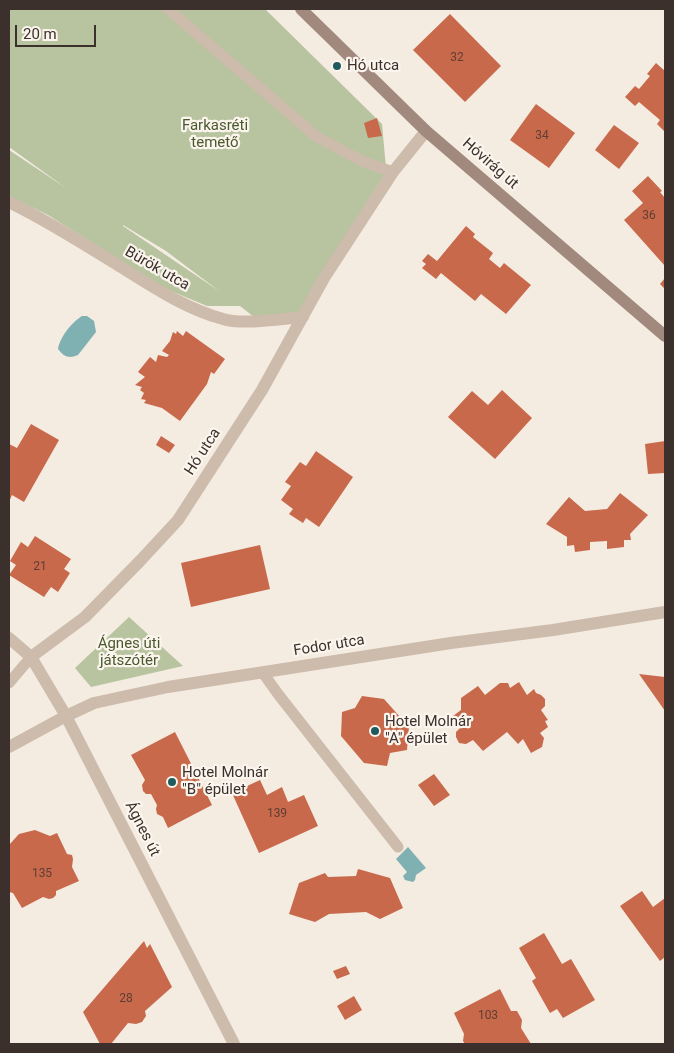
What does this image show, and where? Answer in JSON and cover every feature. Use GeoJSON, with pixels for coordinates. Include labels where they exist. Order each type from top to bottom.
{"type":"FeatureCollection","features":[{"type":"Feature","properties":{"kind":"street","name":"Hóvirág út"},"geometry":{"type":"LineString","coordinates":[[300,9],[426,131],[665,336]]}},
{"type":"Feature","properties":{"kind":"street","name":"Hó utca"},"geometry":{"type":"LineString","coordinates":[[31,657],[85,617],[178,520],[262,390],[324,278],[393,172],[426,131]]}},
{"type":"Feature","properties":{"kind":"street","name":"Bürök utca"},"geometry":{"type":"LineString","coordinates":[[9,202],[44,219],[154,288],[193,308],[224,320],[259,321],[302,317]]}},
{"type":"Feature","properties":{"kind":"street","name":"Fodor utca"},"geometry":{"type":"LineString","coordinates":[[9,747],[94,703],[168,688],[451,643],[554,630],[665,612]]}},
{"type":"Feature","properties":{"kind":"street","name":"Ágnes út"},"geometry":{"type":"LineString","coordinates":[[9,638],[31,657],[66,716],[234,1044]]}},
{"type":"Feature","properties":{"kind":"lane"},"geometry":{"type":"LineString","coordinates":[[168,9],[317,137],[362,161],[393,172]]}},
{"type":"Feature","properties":{"kind":"lane"},"geometry":{"type":"LineString","coordinates":[[9,683],[31,657]]}},
{"type":"Feature","properties":{"kind":"lane"},"geometry":{"type":"LineString","coordinates":[[263,673],[398,847]]}},
{"type":"Feature","properties":{"kind":"green space","name":"Farkasréti temető"},"geometry":{"type":"Polygon","coordinates":[[[9,9],[265,9],[382,124],[387,179],[299,317],[254,317],[240,306],[207,306],[164,288],[48,215],[9,196],[9,150],[66,188],[9,147],[9,9]],[[123,225],[219,291],[166,251],[123,225]]]}},
{"type":"Feature","properties":{"kind":"green space","name":"Ágnes úti játszótér"},"geometry":{"type":"Polygon","coordinates":[[[129,617],[183,666],[91,687],[75,668],[129,617]]]}},
{"type":"Feature","properties":{"kind":"water"},"geometry":{"type":"Polygon","coordinates":[[[82,316],[87,316],[94,321],[96,332],[78,355],[72,357],[62,354],[58,349],[61,340],[74,322],[82,316]]]}},
{"type":"Feature","properties":{"kind":"water"},"geometry":{"type":"Polygon","coordinates":[[[408,847],[426,868],[416,875],[413,882],[405,880],[403,876],[407,872],[396,859],[408,847]]]}},
{"type":"Feature","properties":{"kind":"building"},"geometry":{"type":"Polygon","coordinates":[[[450,14],[501,66],[465,102],[413,50],[450,14]]]}},
{"type":"Feature","properties":{"kind":"building"},"geometry":{"type":"Polygon","coordinates":[[[656,63],[665,71],[665,132],[657,124],[660,120],[639,102],[635,106],[625,97],[635,86],[639,89],[650,76],[647,74],[656,63]]]}},
{"type":"Feature","properties":{"kind":"building"},"geometry":{"type":"Polygon","coordinates":[[[536,104],[575,133],[549,168],[510,140],[536,104]]]}},
{"type":"Feature","properties":{"kind":"building"},"geometry":{"type":"Polygon","coordinates":[[[377,118],[382,136],[368,138],[364,123],[377,118]]]}},
{"type":"Feature","properties":{"kind":"building"},"geometry":{"type":"Polygon","coordinates":[[[614,125],[639,143],[619,169],[595,150],[614,125]]]}},
{"type":"Feature","properties":{"kind":"building"},"geometry":{"type":"Polygon","coordinates":[[[648,176],[662,191],[660,192],[665,198],[665,266],[624,220],[643,203],[632,191],[648,176]]]}},
{"type":"Feature","properties":{"kind":"building"},"geometry":{"type":"Polygon","coordinates":[[[466,226],[475,234],[473,237],[493,253],[489,259],[500,268],[504,263],[531,285],[506,314],[481,294],[475,301],[441,273],[436,279],[422,268],[426,264],[422,261],[428,254],[437,261],[466,226]]]}},
{"type":"Feature","properties":{"kind":"building"},"geometry":{"type":"Polygon","coordinates":[[[665,278],[665,289],[660,284],[665,278]]]}},
{"type":"Feature","properties":{"kind":"building"},"geometry":{"type":"Polygon","coordinates":[[[177,331],[183,336],[186,331],[225,359],[214,374],[211,372],[207,384],[180,421],[162,408],[144,403],[146,400],[141,399],[144,393],[140,390],[142,387],[135,385],[145,377],[138,372],[150,357],[156,362],[158,355],[167,357],[169,355],[162,351],[170,341],[173,332],[176,334],[177,331]]]}},
{"type":"Feature","properties":{"kind":"building"},"geometry":{"type":"Polygon","coordinates":[[[502,390],[532,418],[495,459],[448,417],[472,391],[488,405],[502,390]]]}},
{"type":"Feature","properties":{"kind":"building"},"geometry":{"type":"Polygon","coordinates":[[[31,424],[59,440],[24,502],[12,495],[9,502],[9,444],[17,448],[31,424]]]}},
{"type":"Feature","properties":{"kind":"building"},"geometry":{"type":"Polygon","coordinates":[[[161,436],[175,445],[169,453],[156,445],[161,436]]]}},
{"type":"Feature","properties":{"kind":"building"},"geometry":{"type":"Polygon","coordinates":[[[665,441],[665,473],[648,474],[645,444],[665,441]]]}},
{"type":"Feature","properties":{"kind":"building"},"geometry":{"type":"Polygon","coordinates":[[[316,451],[353,477],[319,527],[306,518],[303,523],[289,514],[293,509],[281,500],[291,486],[285,482],[300,462],[306,466],[316,451]]]}},
{"type":"Feature","properties":{"kind":"building"},"geometry":{"type":"Polygon","coordinates":[[[620,493],[648,515],[630,534],[631,540],[624,540],[624,547],[607,549],[607,541],[590,542],[590,550],[575,552],[574,545],[567,546],[567,537],[546,524],[569,497],[585,511],[607,509],[620,493]]]}},
{"type":"Feature","properties":{"kind":"building"},"geometry":{"type":"Polygon","coordinates":[[[35,536],[71,559],[64,569],[70,573],[58,592],[51,587],[44,597],[9,575],[16,565],[10,561],[21,542],[28,547],[35,536]]]}},
{"type":"Feature","properties":{"kind":"building"},"geometry":{"type":"Polygon","coordinates":[[[260,545],[270,589],[191,607],[181,563],[260,545]]]}},
{"type":"Feature","properties":{"kind":"building"},"geometry":{"type":"Polygon","coordinates":[[[639,674],[665,677],[665,711],[639,674]]]}},
{"type":"Feature","properties":{"kind":"building"},"geometry":{"type":"Polygon","coordinates":[[[519,682],[527,695],[534,689],[536,693],[545,699],[545,706],[541,710],[548,720],[545,721],[548,727],[540,733],[544,738],[542,747],[531,753],[523,739],[518,744],[507,732],[483,751],[473,740],[466,744],[459,743],[456,732],[461,727],[453,716],[461,710],[461,698],[478,686],[485,695],[500,683],[508,683],[510,688],[519,682]]]}},
{"type":"Feature","properties":{"kind":"building","name":"Hotel Molnár \"A\" épület"},"geometry":{"type":"Polygon","coordinates":[[[362,696],[384,699],[409,727],[407,750],[390,753],[387,766],[364,763],[341,736],[342,712],[355,708],[362,696]]]}},
{"type":"Feature","properties":{"kind":"building","name":"Hotel Molnár \"B\" épület"},"geometry":{"type":"Polygon","coordinates":[[[175,732],[212,805],[168,828],[163,817],[157,814],[157,805],[151,794],[146,794],[143,791],[142,785],[145,780],[131,755],[175,732]]]}},
{"type":"Feature","properties":{"kind":"building"},"geometry":{"type":"Polygon","coordinates":[[[434,774],[450,795],[434,806],[418,785],[434,774]]]}},
{"type":"Feature","properties":{"kind":"building"},"geometry":{"type":"Polygon","coordinates":[[[260,780],[267,795],[282,787],[288,802],[304,795],[318,826],[259,853],[232,793],[260,780]]]}},
{"type":"Feature","properties":{"kind":"building"},"geometry":{"type":"Polygon","coordinates":[[[35,830],[50,836],[57,833],[67,854],[72,855],[72,867],[79,881],[56,891],[56,895],[53,898],[43,897],[22,908],[13,893],[9,892],[9,845],[19,834],[35,830]]]}},
{"type":"Feature","properties":{"kind":"building"},"geometry":{"type":"Polygon","coordinates":[[[358,869],[390,878],[403,908],[380,919],[366,912],[329,914],[315,922],[289,914],[299,883],[325,873],[328,877],[356,876],[358,869]]]}},
{"type":"Feature","properties":{"kind":"building"},"geometry":{"type":"Polygon","coordinates":[[[642,891],[653,907],[665,898],[665,957],[660,961],[620,906],[642,891]]]}},
{"type":"Feature","properties":{"kind":"building"},"geometry":{"type":"Polygon","coordinates":[[[544,933],[562,964],[571,959],[595,1000],[563,1018],[557,1009],[550,1013],[532,981],[536,978],[519,948],[544,933]]]}},
{"type":"Feature","properties":{"kind":"building"},"geometry":{"type":"Polygon","coordinates":[[[144,941],[147,948],[150,944],[172,987],[145,1011],[146,1016],[142,1022],[136,1024],[128,1023],[111,1044],[100,1044],[83,1012],[144,941]]]}},
{"type":"Feature","properties":{"kind":"building"},"geometry":{"type":"Polygon","coordinates":[[[346,966],[350,974],[337,979],[333,971],[346,966]]]}},
{"type":"Feature","properties":{"kind":"building"},"geometry":{"type":"Polygon","coordinates":[[[500,989],[511,1011],[517,1011],[522,1020],[521,1028],[531,1044],[465,1044],[463,1041],[464,1034],[454,1013],[500,989]]]}},
{"type":"Feature","properties":{"kind":"building"},"geometry":{"type":"Polygon","coordinates":[[[354,996],[362,1010],[345,1020],[337,1006],[354,996]]]}},
{"type":"Feature","properties":{"kind":"place","name":"Hó utca"},"geometry":{"type":"Point","coordinates":[337,66]}},
{"type":"Feature","properties":{"kind":"place","name":"Hotel Molnár \"A\" épület"},"geometry":{"type":"Point","coordinates":[375,731]}},
{"type":"Feature","properties":{"kind":"place","name":"Hotel Molnár \"B\" épület"},"geometry":{"type":"Point","coordinates":[172,782]}}]}
